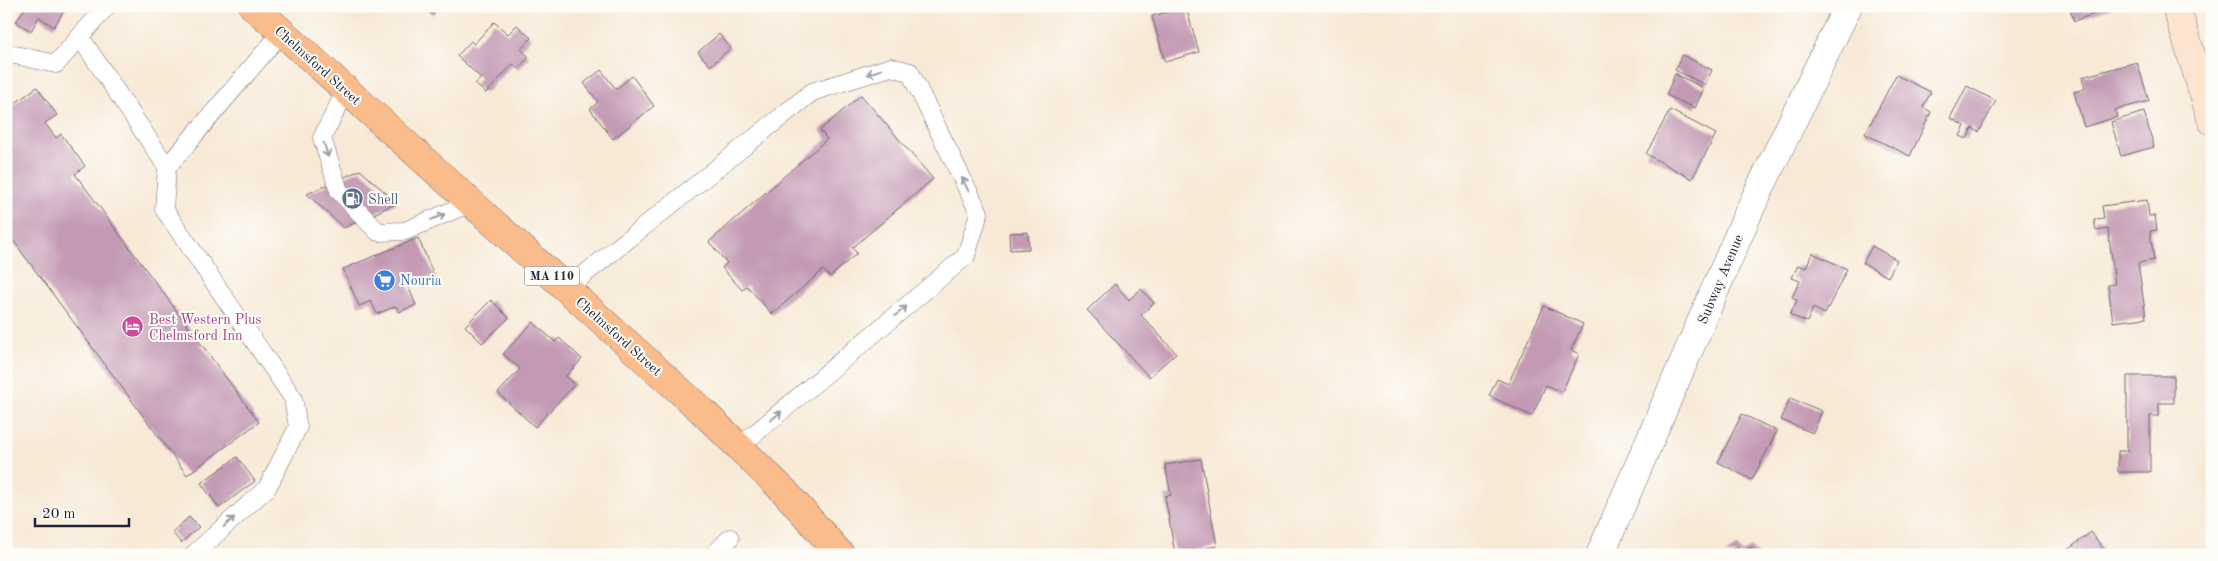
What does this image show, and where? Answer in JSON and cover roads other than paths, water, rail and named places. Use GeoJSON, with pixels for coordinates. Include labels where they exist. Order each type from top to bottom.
{"type":"FeatureCollection","features":[{"type":"Feature","properties":{"kind":"main road","name":"Chelmsford Street"},"geometry":{"type":"LineString","coordinates":[[267,15],[470,204],[695,404],[785,492],[841,555]]}},
{"type":"Feature","properties":{"kind":"street","name":"Subway Avenue"},"geometry":{"type":"LineString","coordinates":[[1602,554],[1750,209],[1848,6]]}},
{"type":"Feature","properties":{"kind":"street"},"geometry":{"type":"LineString","coordinates":[[2176,6],[2212,121]]}},
{"type":"Feature","properties":{"kind":"lane"},"geometry":{"type":"LineString","coordinates":[[6,53],[56,64],[107,6]]}},
{"type":"Feature","properties":{"kind":"lane"},"geometry":{"type":"LineString","coordinates":[[193,555],[267,488],[298,427],[293,398],[164,209],[167,167],[267,15]]}},
{"type":"Feature","properties":{"kind":"lane"},"geometry":{"type":"LineString","coordinates":[[80,37],[167,167]]}},
{"type":"Feature","properties":{"kind":"lane"},"geometry":{"type":"LineString","coordinates":[[566,288],[812,92],[891,67],[910,72],[979,213],[966,256],[739,447]]}},
{"type":"Feature","properties":{"kind":"lane"},"geometry":{"type":"LineString","coordinates":[[346,90],[322,138],[339,191],[378,232],[406,231],[470,204]]}},
{"type":"Feature","properties":{"kind":"lane"},"geometry":{"type":"LineString","coordinates":[[714,555],[730,538]]}},
{"type":"Feature","properties":{"kind":"place","name":"Shell"},"geometry":{"type":"Point","coordinates":[352,199]}},
{"type":"Feature","properties":{"kind":"place","name":"Nouria"},"geometry":{"type":"Point","coordinates":[384,280]}},
{"type":"Feature","properties":{"kind":"place","name":"Best Western Plus Chelmsford Inn"},"geometry":{"type":"Point","coordinates":[133,327]}}]}
